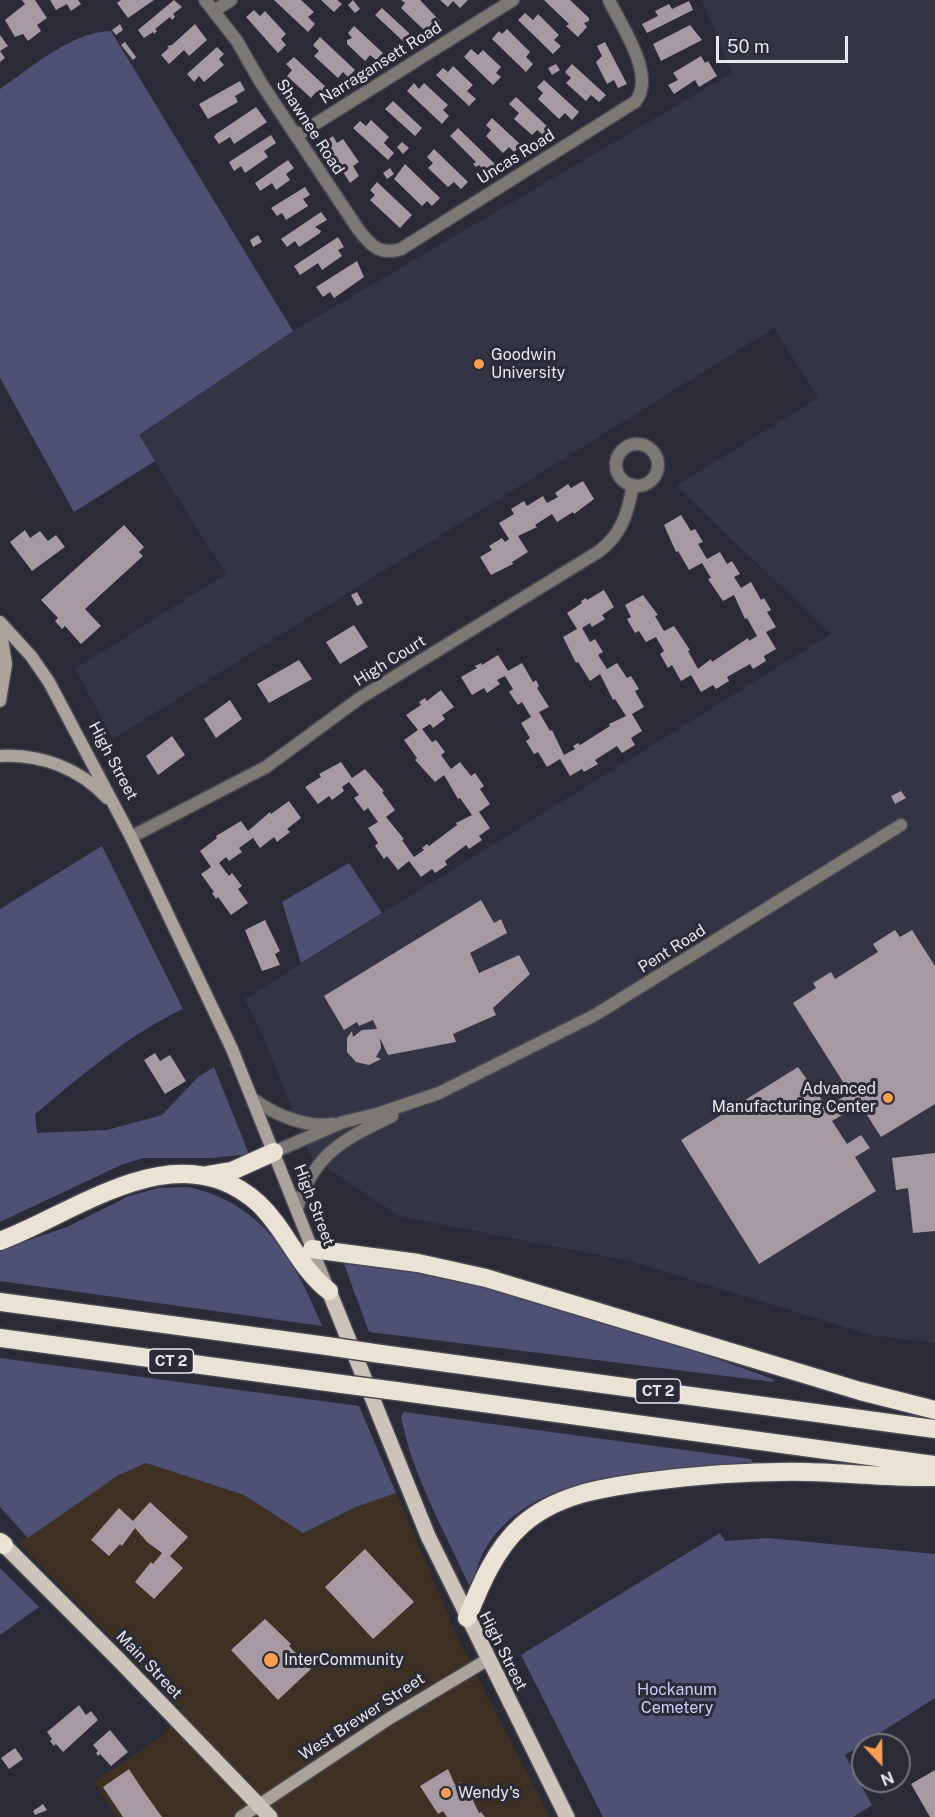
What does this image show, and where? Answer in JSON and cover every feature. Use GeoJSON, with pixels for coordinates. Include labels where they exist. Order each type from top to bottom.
{"type":"FeatureCollection","features":[{"type":"Feature","properties":{"kind":"highway"},"geometry":{"type":"LineString","coordinates":[[0,1241],[138,1180],[171,1174],[204,1175],[232,1171],[274,1152]]}},
{"type":"Feature","properties":{"kind":"highway"},"geometry":{"type":"LineString","coordinates":[[204,1175],[231,1185],[258,1203],[276,1223],[304,1266],[329,1291]]}},
{"type":"Feature","properties":{"kind":"highway"},"geometry":{"type":"LineString","coordinates":[[312,1249],[411,1262],[486,1278],[860,1391],[935,1410]]}},
{"type":"Feature","properties":{"kind":"highway","name":"CT 2"},"geometry":{"type":"LineString","coordinates":[[0,1302],[935,1429]]}},
{"type":"Feature","properties":{"kind":"highway","name":"CT 2"},"geometry":{"type":"LineString","coordinates":[[0,1338],[935,1465]]}},
{"type":"Feature","properties":{"kind":"highway"},"geometry":{"type":"LineString","coordinates":[[467,1618],[489,1570],[509,1539],[540,1511],[569,1498],[595,1490],[659,1480],[758,1472],[935,1477]]}},
{"type":"Feature","properties":{"kind":"main road","name":"High Street"},"geometry":{"type":"LineString","coordinates":[[0,624],[31,656],[49,682],[118,810],[210,999],[253,1099],[404,1481],[487,1660],[567,1817]]}},
{"type":"Feature","properties":{"kind":"main road"},"geometry":{"type":"LineString","coordinates":[[0,624],[6,664],[5,682],[0,701]]}},
{"type":"Feature","properties":{"kind":"main road"},"geometry":{"type":"LineString","coordinates":[[0,756],[33,757],[65,767],[92,784],[118,810]]}},
{"type":"Feature","properties":{"kind":"main road","name":"Main Street"},"geometry":{"type":"LineString","coordinates":[[1,1542],[119,1660],[270,1817]]}},
{"type":"Feature","properties":{"kind":"main road","name":"West Brewer Street"},"geometry":{"type":"LineString","coordinates":[[241,1817],[450,1680],[487,1660]]}},
{"type":"Feature","properties":{"kind":"street","name":"Shawnee Road"},"geometry":{"type":"LineString","coordinates":[[205,0],[237,41],[296,136],[371,246],[385,251],[401,249]]}},
{"type":"Feature","properties":{"kind":"street"},"geometry":{"type":"LineString","coordinates":[[214,11],[231,0]]}},
{"type":"Feature","properties":{"kind":"street","name":"Narragansett Road"},"geometry":{"type":"LineString","coordinates":[[296,136],[513,0]]}},
{"type":"Feature","properties":{"kind":"street","name":"Uncas Road"},"geometry":{"type":"LineString","coordinates":[[401,249],[632,104],[643,88],[640,65],[609,0]]}},
{"type":"Feature","properties":{"kind":"street","name":"High Court"},"geometry":{"type":"LineString","coordinates":[[131,837],[266,767],[365,695],[598,552],[610,543],[622,526],[633,485]]}},
{"type":"Feature","properties":{"kind":"street","name":"Pent Road"},"geometry":{"type":"LineString","coordinates":[[297,1209],[308,1180],[335,1146],[603,1011],[901,825]]}},
{"type":"Feature","properties":{"kind":"street","name":"Pent Road"},"geometry":{"type":"LineString","coordinates":[[253,1099],[276,1113],[320,1125],[344,1122],[392,1109],[453,1086]]}},
{"type":"Feature","properties":{"kind":"street","name":"Pent Road"},"geometry":{"type":"LineString","coordinates":[[274,1152],[344,1122]]}},
{"type":"Feature","properties":{"kind":"shaded area"},"geometry":{"type":"Polygon","coordinates":[[[702,0],[935,0],[935,1343],[871,1335],[630,1261],[399,1216],[311,1157],[266,1043],[245,999],[831,634],[676,486],[818,398],[774,328],[113,739],[75,669],[226,574],[138,435],[293,331],[732,73],[702,0]]]}},
{"type":"Feature","properties":{"kind":"shaded area"},"geometry":{"type":"Polygon","coordinates":[[[146,1463],[244,1495],[303,1533],[356,1507],[396,1493],[461,1645],[550,1817],[117,1817],[94,1782],[164,1735],[182,1710],[18,1542],[117,1476],[146,1463]]]}},
{"type":"Feature","properties":{"kind":"green space"},"geometry":{"type":"Polygon","coordinates":[[[111,31],[293,331],[139,435],[155,461],[74,512],[0,378],[0,89],[66,44],[96,33],[111,31]]]}},
{"type":"Feature","properties":{"kind":"green space"},"geometry":{"type":"Polygon","coordinates":[[[102,846],[183,1009],[124,1043],[35,1114],[37,1133],[107,1130],[162,1115],[198,1077],[214,1067],[249,1154],[212,1158],[143,1158],[121,1165],[0,1222],[0,909],[102,846]]]}},
{"type":"Feature","properties":{"kind":"green space"},"geometry":{"type":"Polygon","coordinates":[[[349,863],[382,913],[301,963],[282,902],[349,863]]]}},
{"type":"Feature","properties":{"kind":"green space"},"geometry":{"type":"Polygon","coordinates":[[[188,1187],[214,1195],[237,1206],[273,1238],[288,1257],[322,1326],[0,1281],[0,1250],[67,1227],[129,1196],[159,1188],[188,1187]]]}},
{"type":"Feature","properties":{"kind":"green space"},"geometry":{"type":"Polygon","coordinates":[[[344,1264],[475,1280],[633,1329],[773,1379],[774,1382],[369,1332],[344,1264]]]}},
{"type":"Feature","properties":{"kind":"green space"},"geometry":{"type":"Polygon","coordinates":[[[0,1358],[359,1406],[396,1493],[356,1507],[303,1533],[244,1495],[146,1463],[117,1476],[28,1538],[0,1507],[0,1358]]]}},
{"type":"Feature","properties":{"kind":"green space"},"geometry":{"type":"Polygon","coordinates":[[[404,1412],[751,1459],[753,1464],[621,1475],[587,1482],[556,1492],[527,1507],[499,1530],[484,1551],[475,1576],[469,1585],[439,1523],[413,1460],[401,1416],[404,1412]]]}},
{"type":"Feature","properties":{"kind":"green space","name":"Hockanum Cemetery"},"geometry":{"type":"Polygon","coordinates":[[[720,1533],[725,1541],[768,1538],[935,1554],[935,1698],[880,1733],[851,1733],[851,1751],[845,1755],[851,1766],[851,1793],[866,1793],[872,1805],[853,1817],[603,1817],[521,1655],[720,1533]]]}},
{"type":"Feature","properties":{"kind":"green space"},"geometry":{"type":"Polygon","coordinates":[[[0,1568],[39,1607],[0,1635],[0,1568]]]}},
{"type":"Feature","properties":{"kind":"building"},"geometry":{"type":"Polygon","coordinates":[[[22,0],[35,0],[47,18],[37,25],[41,31],[28,41],[23,34],[15,37],[5,20],[25,4],[22,0]]]}},
{"type":"Feature","properties":{"kind":"building"},"geometry":{"type":"Polygon","coordinates":[[[50,0],[78,0],[81,4],[71,11],[67,4],[56,10],[50,0]]]}},
{"type":"Feature","properties":{"kind":"building"},"geometry":{"type":"Polygon","coordinates":[[[121,0],[154,0],[128,18],[117,3],[121,0]]]}},
{"type":"Feature","properties":{"kind":"building"},"geometry":{"type":"Polygon","coordinates":[[[174,0],[182,7],[173,14],[175,17],[172,20],[170,17],[155,29],[157,31],[154,34],[153,32],[144,38],[138,30],[174,0]]]}},
{"type":"Feature","properties":{"kind":"building"},"geometry":{"type":"Polygon","coordinates":[[[274,0],[301,0],[314,12],[308,17],[315,24],[308,32],[274,0]]]}},
{"type":"Feature","properties":{"kind":"building"},"geometry":{"type":"Polygon","coordinates":[[[321,0],[337,0],[342,4],[334,12],[321,0]]]}},
{"type":"Feature","properties":{"kind":"building"},"geometry":{"type":"Polygon","coordinates":[[[353,0],[360,9],[355,13],[348,5],[353,0]]]}},
{"type":"Feature","properties":{"kind":"building"},"geometry":{"type":"Polygon","coordinates":[[[401,0],[420,0],[440,21],[426,32],[401,8],[405,3],[401,0]]]}},
{"type":"Feature","properties":{"kind":"building"},"geometry":{"type":"Polygon","coordinates":[[[440,0],[468,0],[460,8],[453,1],[448,7],[440,0]]]}},
{"type":"Feature","properties":{"kind":"building"},"geometry":{"type":"Polygon","coordinates":[[[544,0],[570,0],[589,18],[589,21],[584,23],[587,27],[578,37],[566,26],[569,24],[544,0]]]}},
{"type":"Feature","properties":{"kind":"building"},"geometry":{"type":"Polygon","coordinates":[[[689,1],[693,10],[647,33],[642,24],[658,16],[655,11],[669,4],[672,9],[689,1]]]}},
{"type":"Feature","properties":{"kind":"building"},"geometry":{"type":"Polygon","coordinates":[[[382,8],[409,33],[410,35],[404,42],[375,15],[382,8]]]}},
{"type":"Feature","properties":{"kind":"building"},"geometry":{"type":"Polygon","coordinates":[[[254,10],[260,16],[265,11],[286,34],[281,39],[286,45],[278,53],[246,17],[254,10]]]}},
{"type":"Feature","properties":{"kind":"building"},"geometry":{"type":"Polygon","coordinates":[[[525,13],[533,20],[538,14],[559,35],[554,40],[561,46],[553,54],[518,20],[525,13]]]}},
{"type":"Feature","properties":{"kind":"building"},"geometry":{"type":"Polygon","coordinates":[[[120,24],[123,30],[116,35],[112,30],[120,24]]]}},
{"type":"Feature","properties":{"kind":"building"},"geometry":{"type":"Polygon","coordinates":[[[195,24],[207,40],[189,56],[184,50],[169,64],[161,55],[169,48],[167,46],[172,45],[195,24]]]}},
{"type":"Feature","properties":{"kind":"building"},"geometry":{"type":"Polygon","coordinates":[[[690,25],[702,40],[661,61],[653,44],[690,25]]]}},
{"type":"Feature","properties":{"kind":"building"},"geometry":{"type":"Polygon","coordinates":[[[354,26],[383,53],[376,60],[370,55],[365,61],[347,44],[347,40],[352,38],[348,33],[354,26]]]}},
{"type":"Feature","properties":{"kind":"building"},"geometry":{"type":"Polygon","coordinates":[[[507,29],[530,52],[526,57],[533,64],[526,72],[492,39],[499,31],[502,34],[507,29]]]}},
{"type":"Feature","properties":{"kind":"building"},"geometry":{"type":"Polygon","coordinates":[[[0,35],[8,46],[0,51],[0,35]]]}},
{"type":"Feature","properties":{"kind":"building"},"geometry":{"type":"Polygon","coordinates":[[[320,37],[355,70],[348,77],[343,72],[338,78],[314,56],[319,51],[313,45],[320,37]]]}},
{"type":"Feature","properties":{"kind":"building"},"geometry":{"type":"Polygon","coordinates":[[[125,42],[136,57],[133,60],[121,45],[125,42]]]}},
{"type":"Feature","properties":{"kind":"building"},"geometry":{"type":"Polygon","coordinates":[[[605,42],[627,84],[618,88],[614,80],[607,84],[596,62],[602,56],[597,46],[605,42]]]}},
{"type":"Feature","properties":{"kind":"building"},"geometry":{"type":"Polygon","coordinates":[[[217,47],[224,54],[219,59],[224,65],[204,82],[199,76],[194,82],[187,74],[217,47]]]}},
{"type":"Feature","properties":{"kind":"building"},"geometry":{"type":"Polygon","coordinates":[[[471,49],[478,55],[483,50],[501,67],[496,73],[501,77],[493,85],[464,57],[471,49]]]}},
{"type":"Feature","properties":{"kind":"building"},"geometry":{"type":"Polygon","coordinates":[[[0,51],[5,58],[0,62],[0,51]]]}},
{"type":"Feature","properties":{"kind":"building"},"geometry":{"type":"Polygon","coordinates":[[[701,56],[705,63],[708,61],[717,76],[699,87],[695,80],[674,94],[668,85],[678,80],[673,73],[701,56]]]}},
{"type":"Feature","properties":{"kind":"building"},"geometry":{"type":"Polygon","coordinates":[[[294,57],[329,90],[322,98],[316,92],[311,98],[287,76],[292,70],[286,64],[294,57]]]}},
{"type":"Feature","properties":{"kind":"building"},"geometry":{"type":"Polygon","coordinates":[[[556,64],[560,70],[552,75],[548,68],[556,64]]]}},
{"type":"Feature","properties":{"kind":"building"},"geometry":{"type":"Polygon","coordinates":[[[572,64],[606,95],[599,102],[591,95],[586,101],[566,83],[571,78],[565,72],[572,64]]]}},
{"type":"Feature","properties":{"kind":"building"},"geometry":{"type":"Polygon","coordinates":[[[453,66],[473,85],[467,91],[476,99],[469,106],[436,75],[443,68],[448,72],[453,66]]]}},
{"type":"Feature","properties":{"kind":"building"},"geometry":{"type":"Polygon","coordinates":[[[544,80],[579,112],[572,120],[565,113],[559,119],[538,99],[543,93],[537,87],[544,80]]]}},
{"type":"Feature","properties":{"kind":"building"},"geometry":{"type":"Polygon","coordinates":[[[240,81],[245,90],[235,96],[238,102],[208,119],[199,104],[240,81]]]}},
{"type":"Feature","properties":{"kind":"building"},"geometry":{"type":"Polygon","coordinates":[[[414,83],[419,89],[424,83],[448,105],[443,110],[449,116],[442,124],[407,91],[414,83]]]}},
{"type":"Feature","properties":{"kind":"building"},"geometry":{"type":"Polygon","coordinates":[[[516,97],[549,128],[543,135],[537,130],[532,135],[514,119],[519,113],[509,104],[516,97]]]}},
{"type":"Feature","properties":{"kind":"building"},"geometry":{"type":"Polygon","coordinates":[[[393,101],[422,128],[415,136],[385,109],[393,101]]]}},
{"type":"Feature","properties":{"kind":"building"},"geometry":{"type":"Polygon","coordinates":[[[256,107],[267,122],[234,144],[230,137],[219,144],[214,137],[216,134],[256,107]]]}},
{"type":"Feature","properties":{"kind":"building"},"geometry":{"type":"Polygon","coordinates":[[[492,118],[521,145],[514,152],[509,147],[503,153],[486,136],[491,130],[486,125],[492,118]]]}},
{"type":"Feature","properties":{"kind":"building"},"geometry":{"type":"Polygon","coordinates":[[[371,120],[389,137],[384,143],[394,153],[388,160],[353,128],[360,121],[366,126],[371,120]]]}},
{"type":"Feature","properties":{"kind":"building"},"geometry":{"type":"Polygon","coordinates":[[[458,128],[497,166],[489,175],[479,165],[476,167],[473,164],[476,162],[450,136],[458,128]]]}},
{"type":"Feature","properties":{"kind":"building"},"geometry":{"type":"Polygon","coordinates":[[[271,135],[276,143],[264,151],[268,157],[245,173],[241,166],[234,171],[229,162],[271,135]]]}},
{"type":"Feature","properties":{"kind":"building"},"geometry":{"type":"Polygon","coordinates":[[[333,136],[337,143],[343,139],[359,162],[353,166],[359,176],[350,183],[324,142],[333,136]]]}},
{"type":"Feature","properties":{"kind":"building"},"geometry":{"type":"Polygon","coordinates":[[[402,142],[409,148],[403,154],[397,147],[402,142]]]}},
{"type":"Feature","properties":{"kind":"building"},"geometry":{"type":"Polygon","coordinates":[[[434,149],[468,182],[461,189],[454,182],[448,187],[428,168],[433,163],[427,157],[434,149]]]}},
{"type":"Feature","properties":{"kind":"building"},"geometry":{"type":"Polygon","coordinates":[[[288,160],[294,168],[286,174],[290,180],[276,190],[272,183],[260,191],[255,183],[288,160]]]}},
{"type":"Feature","properties":{"kind":"building"},"geometry":{"type":"Polygon","coordinates":[[[405,164],[440,198],[432,206],[427,201],[422,206],[394,179],[405,164]]]}},
{"type":"Feature","properties":{"kind":"building"},"geometry":{"type":"Polygon","coordinates":[[[390,168],[394,174],[387,179],[383,173],[390,168]]]}},
{"type":"Feature","properties":{"kind":"building"},"geometry":{"type":"Polygon","coordinates":[[[377,182],[412,215],[400,228],[370,200],[375,195],[370,190],[377,182]]]}},
{"type":"Feature","properties":{"kind":"building"},"geometry":{"type":"Polygon","coordinates":[[[305,187],[310,195],[303,199],[308,206],[286,220],[282,213],[277,216],[271,208],[305,187]]]}},
{"type":"Feature","properties":{"kind":"building"},"geometry":{"type":"Polygon","coordinates":[[[321,212],[327,220],[315,227],[321,231],[320,233],[299,247],[295,241],[287,247],[281,239],[321,212]]]}},
{"type":"Feature","properties":{"kind":"building"},"geometry":{"type":"Polygon","coordinates":[[[258,235],[262,242],[253,247],[250,240],[258,235]]]}},
{"type":"Feature","properties":{"kind":"building"},"geometry":{"type":"Polygon","coordinates":[[[338,237],[344,247],[338,250],[342,256],[322,270],[318,263],[300,275],[294,266],[338,237]]]}},
{"type":"Feature","properties":{"kind":"building"},"geometry":{"type":"Polygon","coordinates":[[[357,261],[364,277],[334,298],[330,292],[323,297],[316,287],[357,261]]]}},
{"type":"Feature","properties":{"kind":"building"},"geometry":{"type":"Polygon","coordinates":[[[583,481],[594,499],[574,514],[573,512],[557,522],[552,514],[535,525],[537,527],[518,536],[528,552],[512,562],[513,564],[491,575],[480,557],[492,550],[489,546],[502,538],[505,542],[509,539],[499,523],[514,514],[511,509],[524,501],[527,506],[543,496],[547,503],[558,497],[555,493],[568,484],[571,488],[583,481]]]}},
{"type":"Feature","properties":{"kind":"building"},"geometry":{"type":"Polygon","coordinates":[[[681,515],[691,531],[695,529],[703,542],[698,544],[707,559],[720,552],[727,564],[732,561],[740,574],[734,577],[741,588],[751,582],[761,600],[764,598],[771,610],[767,612],[776,627],[766,632],[776,649],[764,656],[766,661],[753,669],[750,664],[727,677],[729,681],[716,689],[713,685],[701,692],[691,675],[681,681],[672,665],[668,668],[660,654],[664,651],[656,637],[646,642],[639,631],[635,633],[627,619],[631,617],[625,605],[643,595],[658,615],[655,616],[664,631],[674,626],[690,650],[688,651],[698,669],[748,638],[749,641],[757,636],[747,618],[745,619],[734,595],[723,601],[708,579],[711,578],[702,563],[689,570],[678,551],[676,552],[664,525],[681,515]]]}},
{"type":"Feature","properties":{"kind":"building"},"geometry":{"type":"Polygon","coordinates":[[[124,525],[144,547],[139,552],[143,556],[85,609],[101,626],[81,644],[65,626],[62,629],[55,621],[58,618],[41,600],[124,525]]]}},
{"type":"Feature","properties":{"kind":"building"},"geometry":{"type":"Polygon","coordinates":[[[25,530],[30,538],[40,531],[48,541],[56,535],[65,547],[32,571],[10,542],[25,530]]]}},
{"type":"Feature","properties":{"kind":"building"},"geometry":{"type":"Polygon","coordinates":[[[604,590],[614,607],[602,615],[605,619],[592,627],[590,623],[582,628],[590,642],[595,639],[603,652],[598,655],[607,669],[617,663],[627,678],[631,676],[639,689],[635,691],[644,707],[632,714],[642,731],[631,738],[635,745],[622,753],[617,746],[595,760],[598,764],[584,772],[582,769],[570,776],[560,759],[547,767],[538,752],[534,754],[526,741],[530,738],[521,723],[531,717],[522,702],[518,705],[509,692],[513,689],[505,676],[497,680],[500,684],[487,693],[484,688],[472,695],[461,677],[477,668],[475,666],[481,663],[482,665],[498,655],[508,671],[522,663],[533,682],[536,680],[539,686],[537,688],[549,707],[539,712],[550,731],[552,730],[564,755],[575,749],[573,746],[578,743],[580,745],[610,726],[609,724],[626,716],[615,699],[613,700],[600,674],[590,681],[578,662],[576,663],[563,637],[577,629],[567,613],[582,603],[581,601],[604,590]]]}},
{"type":"Feature","properties":{"kind":"building"},"geometry":{"type":"Polygon","coordinates":[[[357,592],[363,603],[357,606],[351,595],[357,592]]]}},
{"type":"Feature","properties":{"kind":"building"},"geometry":{"type":"Polygon","coordinates":[[[354,625],[368,647],[340,664],[326,642],[354,625]]]}},
{"type":"Feature","properties":{"kind":"building"},"geometry":{"type":"Polygon","coordinates":[[[299,660],[312,679],[269,703],[257,684],[299,660]]]}},
{"type":"Feature","properties":{"kind":"building"},"geometry":{"type":"Polygon","coordinates":[[[441,690],[454,707],[442,715],[445,719],[433,728],[430,724],[422,729],[432,742],[436,740],[445,752],[441,755],[451,769],[460,762],[471,776],[475,773],[484,786],[480,789],[490,804],[479,812],[490,828],[479,836],[482,840],[469,849],[466,845],[445,861],[447,865],[435,873],[432,869],[421,877],[409,861],[398,870],[387,856],[384,859],[375,846],[378,843],[368,828],[378,822],[368,808],[364,811],[354,798],[359,795],[349,782],[342,787],[344,791],[332,800],[329,796],[318,804],[305,787],[321,777],[319,774],[341,762],[352,778],[365,769],[384,791],[382,792],[395,810],[386,817],[404,839],[402,840],[414,857],[424,850],[422,848],[427,844],[429,846],[457,825],[456,823],[472,815],[460,798],[458,799],[444,775],[435,782],[415,760],[417,758],[404,740],[418,730],[406,715],[421,705],[419,702],[425,698],[427,701],[441,690]]]}},
{"type":"Feature","properties":{"kind":"building"},"geometry":{"type":"Polygon","coordinates":[[[230,700],[242,719],[216,738],[204,719],[230,700]]]}},
{"type":"Feature","properties":{"kind":"building"},"geometry":{"type":"Polygon","coordinates":[[[172,736],[185,755],[158,775],[146,756],[172,736]]]}},
{"type":"Feature","properties":{"kind":"building"},"geometry":{"type":"Polygon","coordinates":[[[901,791],[906,798],[895,804],[891,796],[901,791]]]}},
{"type":"Feature","properties":{"kind":"building"},"geometry":{"type":"Polygon","coordinates":[[[289,801],[301,818],[287,829],[290,832],[277,842],[274,837],[260,848],[253,838],[239,848],[242,852],[229,861],[226,857],[219,863],[229,876],[232,873],[242,886],[238,889],[248,903],[231,915],[218,897],[216,899],[212,893],[214,892],[201,874],[211,867],[200,851],[217,838],[216,836],[241,821],[248,831],[270,812],[271,814],[289,801]]]}},
{"type":"Feature","properties":{"kind":"building"},"geometry":{"type":"Polygon","coordinates":[[[481,900],[494,923],[501,919],[507,933],[470,953],[479,973],[519,955],[530,974],[493,1008],[496,1015],[453,1034],[456,1042],[388,1055],[380,1038],[381,1048],[376,1057],[381,1059],[369,1065],[356,1062],[347,1052],[347,1038],[352,1031],[353,1037],[362,1030],[377,1029],[373,1020],[359,1026],[357,1022],[344,1030],[324,996],[481,900]]]}},
{"type":"Feature","properties":{"kind":"building"},"geometry":{"type":"Polygon","coordinates":[[[265,920],[280,951],[275,954],[280,965],[262,971],[245,930],[265,920]]]}},
{"type":"Feature","properties":{"kind":"building","name":"Advanced Manufacturing Center"},"geometry":{"type":"Polygon","coordinates":[[[895,930],[900,937],[912,930],[935,966],[935,1104],[881,1137],[860,1104],[832,1121],[847,1144],[861,1135],[870,1148],[855,1157],[876,1191],[759,1264],[681,1140],[798,1067],[827,1107],[850,1093],[793,1003],[816,988],[813,983],[831,972],[835,979],[878,952],[873,944],[895,930]]]}},
{"type":"Feature","properties":{"kind":"building"},"geometry":{"type":"Polygon","coordinates":[[[155,1053],[160,1061],[170,1055],[186,1081],[165,1094],[144,1060],[155,1053]]]}},
{"type":"Feature","properties":{"kind":"building","name":"Advanced Manufacturing Center"},"geometry":{"type":"Polygon","coordinates":[[[935,1153],[935,1231],[913,1233],[908,1188],[896,1190],[892,1158],[935,1153]]]}},
{"type":"Feature","properties":{"kind":"building"},"geometry":{"type":"Polygon","coordinates":[[[150,1502],[188,1537],[170,1556],[183,1568],[154,1599],[135,1582],[151,1562],[153,1564],[162,1553],[147,1542],[135,1528],[122,1546],[120,1544],[109,1556],[91,1540],[119,1508],[133,1521],[150,1502]]]}},
{"type":"Feature","properties":{"kind":"building"},"geometry":{"type":"Polygon","coordinates":[[[365,1549],[414,1602],[373,1639],[325,1587],[365,1549]]]}},
{"type":"Feature","properties":{"kind":"building","name":"InterCommunity"},"geometry":{"type":"Polygon","coordinates":[[[265,1619],[291,1644],[289,1646],[311,1669],[278,1700],[231,1650],[265,1619]]]}},
{"type":"Feature","properties":{"kind":"building"},"geometry":{"type":"Polygon","coordinates":[[[79,1705],[86,1715],[91,1711],[98,1720],[63,1752],[50,1741],[52,1739],[47,1732],[79,1705]]]}},
{"type":"Feature","properties":{"kind":"building"},"geometry":{"type":"Polygon","coordinates":[[[110,1730],[128,1752],[111,1766],[100,1754],[98,1756],[96,1753],[98,1751],[93,1745],[110,1730]]]}},
{"type":"Feature","properties":{"kind":"building"},"geometry":{"type":"Polygon","coordinates":[[[15,1748],[23,1759],[9,1769],[1,1758],[15,1748]]]}},
{"type":"Feature","properties":{"kind":"building"},"geometry":{"type":"Polygon","coordinates":[[[129,1769],[162,1817],[123,1817],[103,1787],[129,1769]]]}},
{"type":"Feature","properties":{"kind":"building","name":"Wendy's"},"geometry":{"type":"Polygon","coordinates":[[[448,1769],[455,1785],[460,1782],[467,1794],[469,1792],[479,1813],[481,1812],[485,1817],[447,1817],[443,1811],[438,1814],[420,1786],[448,1769]]]}},
{"type":"Feature","properties":{"kind":"building"},"geometry":{"type":"Polygon","coordinates":[[[935,1770],[935,1817],[930,1817],[911,1784],[935,1770]]]}},
{"type":"Feature","properties":{"kind":"building"},"geometry":{"type":"Polygon","coordinates":[[[43,1804],[47,1810],[35,1815],[33,1811],[43,1804]]]}},
{"type":"Feature","properties":{"kind":"place","name":"Goodwin University"},"geometry":{"type":"Point","coordinates":[479,364]}},
{"type":"Feature","properties":{"kind":"place","name":"Advanced Manufacturing Center"},"geometry":{"type":"Point","coordinates":[888,1098]}},
{"type":"Feature","properties":{"kind":"place","name":"InterCommunity"},"geometry":{"type":"Point","coordinates":[271,1660]}},
{"type":"Feature","properties":{"kind":"place","name":"Wendy's"},"geometry":{"type":"Point","coordinates":[446,1793]}}]}
